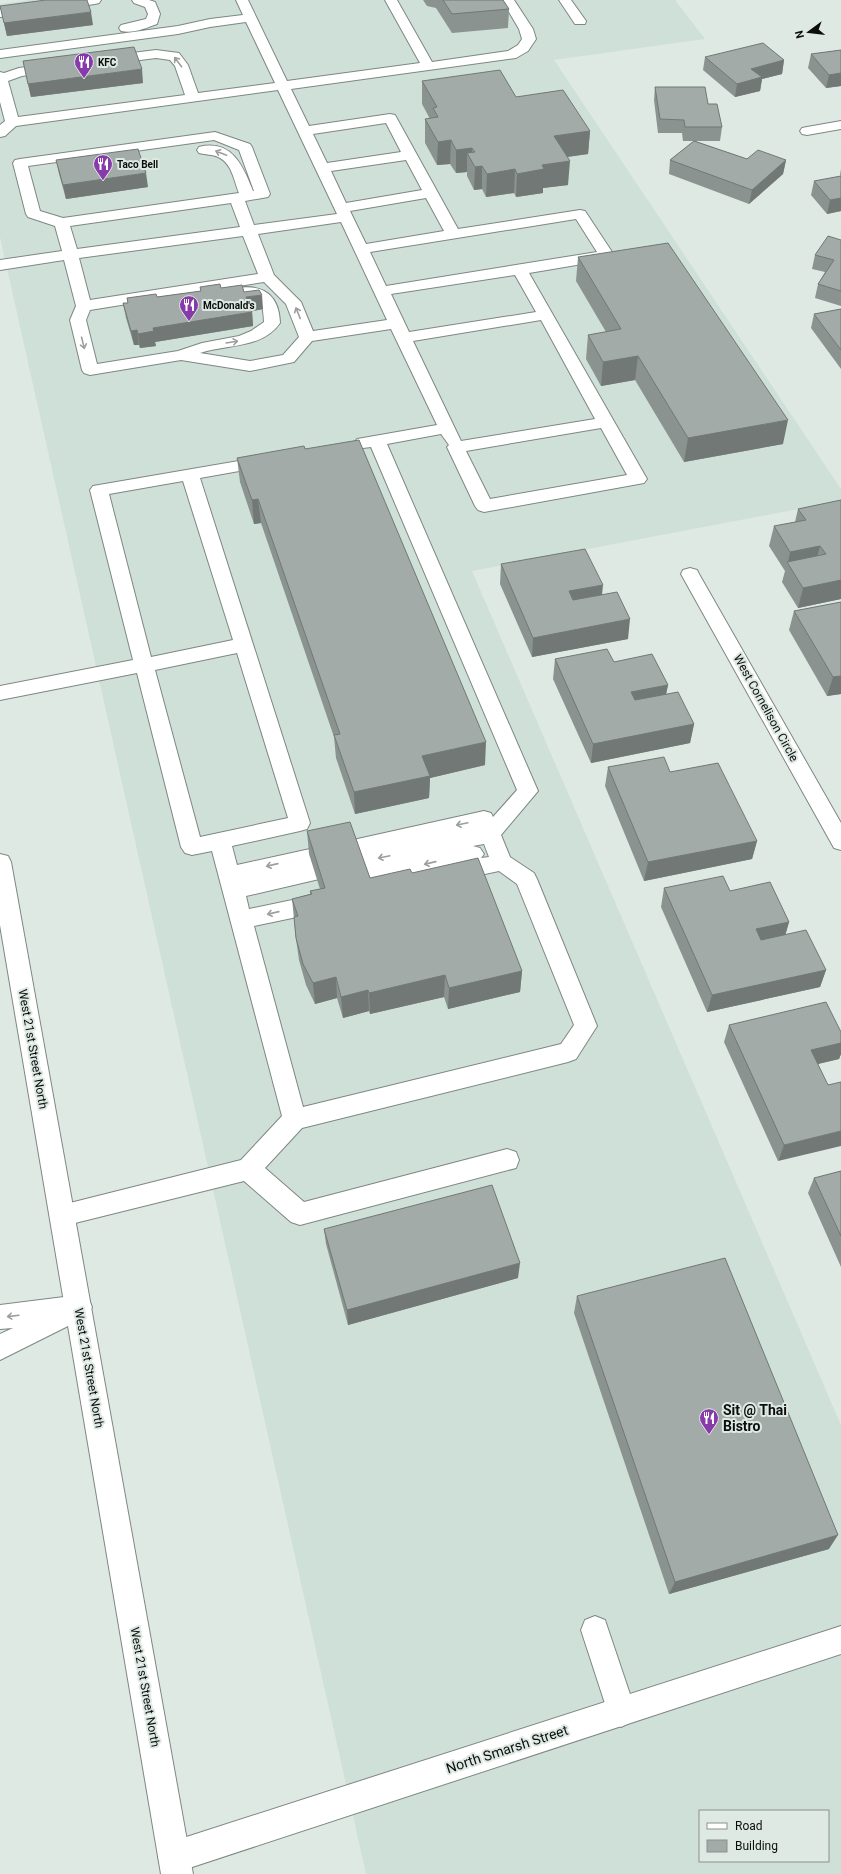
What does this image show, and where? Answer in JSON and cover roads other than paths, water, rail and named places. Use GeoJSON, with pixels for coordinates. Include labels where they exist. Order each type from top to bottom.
{"type":"FeatureCollection","features":[{"type":"Feature","properties":{"kind":"street"},"geometry":{"type":"LineString","coordinates":[[0,13],[95,0]]}},
{"type":"Feature","properties":{"kind":"street"},"geometry":{"type":"LineString","coordinates":[[70,44],[89,32],[142,25],[152,21],[154,14],[150,5],[138,0]]}},
{"type":"Feature","properties":{"kind":"street"},"geometry":{"type":"LineString","coordinates":[[242,0],[484,506],[638,479],[520,270]]}},
{"type":"Feature","properties":{"kind":"street"},"geometry":{"type":"LineString","coordinates":[[391,0],[428,66]]}},
{"type":"Feature","properties":{"kind":"street"},"geometry":{"type":"LineString","coordinates":[[0,133],[12,122],[511,55],[523,48],[528,39],[526,28],[508,0]]}},
{"type":"Feature","properties":{"kind":"street"},"geometry":{"type":"LineString","coordinates":[[565,0],[580,21]]}},
{"type":"Feature","properties":{"kind":"street"},"geometry":{"type":"LineString","coordinates":[[0,54],[178,30],[210,23],[250,18]]}},
{"type":"Feature","properties":{"kind":"street"},"geometry":{"type":"LineString","coordinates":[[95,62],[156,54],[174,56],[181,66],[193,97]]}},
{"type":"Feature","properties":{"kind":"street"},"geometry":{"type":"LineString","coordinates":[[12,122],[0,78],[19,72],[65,66]]}},
{"type":"Feature","properties":{"kind":"street"},"geometry":{"type":"LineString","coordinates":[[304,131],[390,118],[453,234]]}},
{"type":"Feature","properties":{"kind":"street"},"geometry":{"type":"LineString","coordinates":[[807,131],[841,125]]}},
{"type":"Feature","properties":{"kind":"street"},"geometry":{"type":"LineString","coordinates":[[215,136],[244,147],[263,194],[241,197],[62,223],[33,214],[20,163],[215,136]]}},
{"type":"Feature","properties":{"kind":"street"},"geometry":{"type":"LineString","coordinates":[[322,168],[410,155]]}},
{"type":"Feature","properties":{"kind":"street"},"geometry":{"type":"LineString","coordinates":[[0,265],[70,254],[249,232],[431,193]]}},
{"type":"Feature","properties":{"kind":"street"},"geometry":{"type":"LineString","coordinates":[[241,197],[249,232],[267,278],[293,302],[307,337]]}},
{"type":"Feature","properties":{"kind":"street"},"geometry":{"type":"LineString","coordinates":[[361,249],[580,214],[606,255],[520,270],[381,291]]}},
{"type":"Feature","properties":{"kind":"street"},"geometry":{"type":"LineString","coordinates":[[62,223],[84,306],[78,320],[90,370],[181,355],[267,353],[282,348],[290,340],[290,328],[272,310],[267,299],[256,292],[242,291],[108,312],[84,306]]}},
{"type":"Feature","properties":{"kind":"street"},"geometry":{"type":"LineString","coordinates":[[84,306],[267,278]]}},
{"type":"Feature","properties":{"kind":"street"},"geometry":{"type":"LineString","coordinates":[[181,355],[204,347],[244,340],[263,332],[272,323],[272,310]]}},
{"type":"Feature","properties":{"kind":"street"},"geometry":{"type":"LineString","coordinates":[[404,338],[545,315]]}},
{"type":"Feature","properties":{"kind":"street"},"geometry":{"type":"LineString","coordinates":[[181,355],[250,366],[288,359],[307,337],[397,323]]}},
{"type":"Feature","properties":{"kind":"street"},"geometry":{"type":"LineString","coordinates":[[456,447],[606,422]]}},
{"type":"Feature","properties":{"kind":"street"},"geometry":{"type":"LineString","coordinates":[[346,446],[447,428]]}},
{"type":"Feature","properties":{"kind":"street"},"geometry":{"type":"LineString","coordinates":[[377,441],[528,791],[496,848]]}},
{"type":"Feature","properties":{"kind":"street"},"geometry":{"type":"LineString","coordinates":[[190,474],[300,824],[192,847],[99,490],[190,474],[284,458]]}},
{"type":"Feature","properties":{"kind":"street","name":"West Cornelison Circle"},"geometry":{"type":"LineString","coordinates":[[690,574],[841,842]]}},
{"type":"Feature","properties":{"kind":"street"},"geometry":{"type":"LineString","coordinates":[[0,693],[243,645]]}},
{"type":"Feature","properties":{"kind":"street"},"geometry":{"type":"LineString","coordinates":[[220,841],[295,1119]]}},
{"type":"Feature","properties":{"kind":"street"},"geometry":{"type":"LineString","coordinates":[[496,848],[360,870],[496,848]]}},
{"type":"Feature","properties":{"kind":"street"},"geometry":{"type":"LineString","coordinates":[[63,1215],[248,1169],[295,1119],[568,1052],[586,1026],[526,880],[496,848]]}},
{"type":"Feature","properties":{"kind":"street","name":"West 21st Street North"},"geometry":{"type":"LineString","coordinates":[[0,862],[63,1215],[175,1866]]}},
{"type":"Feature","properties":{"kind":"street"},"geometry":{"type":"LineString","coordinates":[[235,898],[317,880],[235,898]]}},
{"type":"Feature","properties":{"kind":"street"},"geometry":{"type":"LineString","coordinates":[[248,1169],[300,1214],[506,1160]]}},
{"type":"Feature","properties":{"kind":"street"},"geometry":{"type":"LineString","coordinates":[[0,1318],[79,1307]]}},
{"type":"Feature","properties":{"kind":"street"},"geometry":{"type":"LineString","coordinates":[[0,1348],[79,1307]]}},
{"type":"Feature","properties":{"kind":"street"},"geometry":{"type":"LineString","coordinates":[[595,1630],[620,1712]]}},
{"type":"Feature","properties":{"kind":"street","name":"North Smarsh Street"},"geometry":{"type":"LineString","coordinates":[[175,1866],[620,1712],[841,1640]]}},
{"type":"Feature","properties":{"kind":"place","name":"KFC"},"geometry":{"type":"Point","coordinates":[84,79]}},
{"type":"Feature","properties":{"kind":"place","name":"Taco Bell"},"geometry":{"type":"Point","coordinates":[103,181]}},
{"type":"Feature","properties":{"kind":"place","name":"McDonald's"},"geometry":{"type":"Point","coordinates":[189,322]}},
{"type":"Feature","properties":{"kind":"place","name":"Sit @ Thai Bistro"},"geometry":{"type":"Point","coordinates":[709,1435]}}]}
